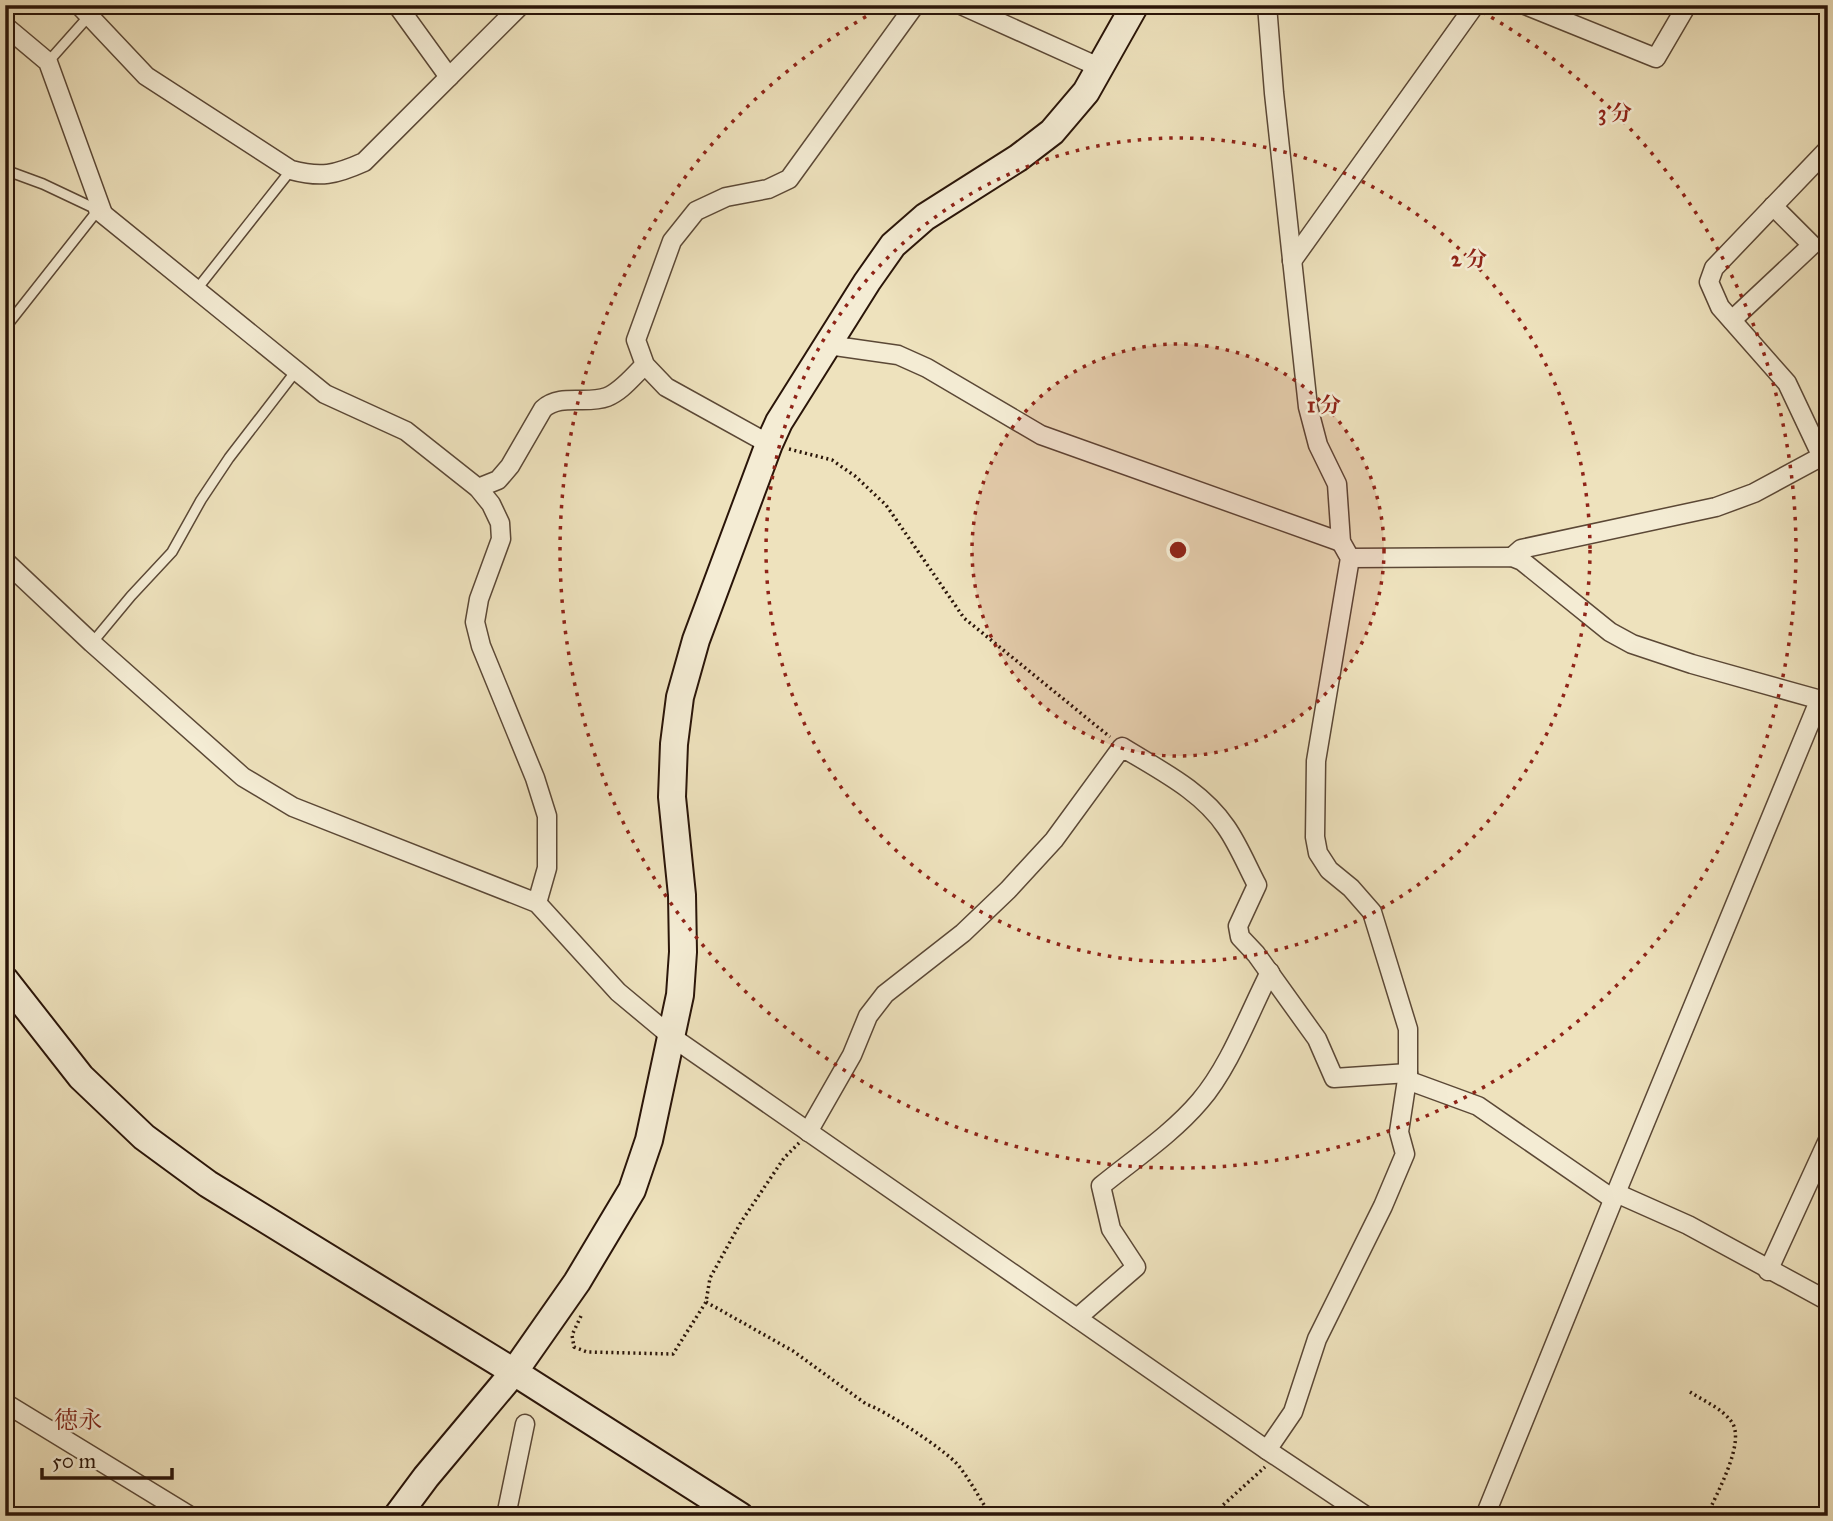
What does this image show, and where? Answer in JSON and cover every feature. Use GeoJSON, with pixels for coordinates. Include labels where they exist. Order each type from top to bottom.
{"type":"FeatureCollection","features":[{"type":"Feature","properties":{"kind":"street"},"geometry":{"type":"LineString","coordinates":[[397,5],[449,77]]}},
{"type":"Feature","properties":{"kind":"street"},"geometry":{"type":"LineString","coordinates":[[84,11],[146,76],[291,170],[316,176],[350,169],[364,162],[521,5]]}},
{"type":"Feature","properties":{"kind":"street"},"geometry":{"type":"LineString","coordinates":[[769,443],[666,387],[645,365],[636,340],[672,241],[696,211],[726,197],[768,189],[789,179],[915,5]]}},
{"type":"Feature","properties":{"kind":"street"},"geometry":{"type":"LineString","coordinates":[[961,5],[1101,68]]}},
{"type":"Feature","properties":{"kind":"street"},"geometry":{"type":"LineString","coordinates":[[397,1516],[514,1372],[592,1259],[632,1190],[649,1140],[680,995],[683,952],[682,895],[672,797],[674,744],[680,697],[696,640],[779,422],[867,282],[893,246],[925,217],[1018,159],[1052,132],[1086,92],[1135,5]]}},
{"type":"Feature","properties":{"kind":"street"},"geometry":{"type":"LineString","coordinates":[[1267,5],[1308,407],[1318,445],[1337,484],[1345,550],[1315,761],[1315,837],[1318,853],[1329,870],[1351,888],[1373,912],[1408,1029],[1407,1077],[1399,1132],[1405,1154],[1383,1206],[1317,1339],[1293,1412],[1272,1453]]}},
{"type":"Feature","properties":{"kind":"street"},"geometry":{"type":"LineString","coordinates":[[1292,261],[1475,5]]}},
{"type":"Feature","properties":{"kind":"street"},"geometry":{"type":"LineString","coordinates":[[1525,5],[1656,58],[1687,5]]}},
{"type":"Feature","properties":{"kind":"street"},"geometry":{"type":"LineString","coordinates":[[5,26],[48,62],[100,211],[325,394],[406,431],[478,488],[491,504],[500,523],[501,539],[479,599],[475,622],[481,646],[535,778],[547,816],[547,868],[537,903]]}},
{"type":"Feature","properties":{"kind":"street"},"geometry":{"type":"LineString","coordinates":[[1512,557],[1521,549],[1716,507],[1754,493],[1825,455],[1787,383],[1720,307],[1709,282],[1714,268],[1828,149]]}},
{"type":"Feature","properties":{"kind":"street"},"geometry":{"type":"LineString","coordinates":[[1732,320],[1812,245],[1773,206]]}},
{"type":"Feature","properties":{"kind":"street"},"geometry":{"type":"LineString","coordinates":[[828,345],[898,355],[927,368],[1041,435],[1345,550],[1512,557],[1522,561],[1610,632],[1632,644],[1824,701],[1614,1196],[1485,1516]]}},
{"type":"Feature","properties":{"kind":"street"},"geometry":{"type":"LineString","coordinates":[[478,488],[498,480],[510,466],[544,409],[551,402],[604,398],[617,391],[645,365]]}},
{"type":"Feature","properties":{"kind":"street"},"geometry":{"type":"LineString","coordinates":[[5,562],[243,776],[293,807],[537,903],[618,992],[672,1037],[1366,1516]]}},
{"type":"Feature","properties":{"kind":"street"},"geometry":{"type":"LineString","coordinates":[[808,1132],[852,1055],[868,1016],[885,994],[963,933],[1007,890],[1054,840],[1122,747],[1188,788],[1209,806],[1226,827],[1257,885],[1238,926],[1240,937],[1270,972],[1317,1039],[1334,1077],[1407,1077],[1478,1107],[1614,1196],[1688,1225],[1828,1301]]}},
{"type":"Feature","properties":{"kind":"street"},"geometry":{"type":"LineString","coordinates":[[1077,1318],[1136,1267],[1111,1229],[1101,1186],[1182,1120],[1201,1100],[1216,1079],[1270,972]]}},
{"type":"Feature","properties":{"kind":"street"},"geometry":{"type":"LineString","coordinates":[[5,980],[81,1077],[144,1137],[208,1184],[514,1372],[740,1516]]}},
{"type":"Feature","properties":{"kind":"street"},"geometry":{"type":"LineString","coordinates":[[1769,1271],[1828,1140]]}},
{"type":"Feature","properties":{"kind":"street"},"geometry":{"type":"LineString","coordinates":[[5,1403],[190,1516]]}},
{"type":"Feature","properties":{"kind":"street"},"geometry":{"type":"LineString","coordinates":[[506,1516],[525,1424]]}},
{"type":"Feature","properties":{"kind":"lane"},"geometry":{"type":"LineString","coordinates":[[48,62],[84,11]]}},
{"type":"Feature","properties":{"kind":"lane"},"geometry":{"type":"LineString","coordinates":[[5,170],[43,184],[100,211],[5,328]]}},
{"type":"Feature","properties":{"kind":"lane"},"geometry":{"type":"LineString","coordinates":[[198,289],[291,170]]}},
{"type":"Feature","properties":{"kind":"lane"},"geometry":{"type":"LineString","coordinates":[[92,643],[131,596],[173,552],[201,500],[229,458],[296,371]]}},
{"type":"Feature","properties":{"kind":"path"},"geometry":{"type":"LineString","coordinates":[[769,443],[832,460],[855,476],[886,505],[964,618],[1122,747]]}},
{"type":"Feature","properties":{"kind":"path"},"geometry":{"type":"LineString","coordinates":[[582,1314],[572,1335],[574,1347],[587,1352],[673,1354],[706,1302],[710,1278],[741,1222],[784,1158],[808,1132]]}},
{"type":"Feature","properties":{"kind":"path"},"geometry":{"type":"LineString","coordinates":[[706,1302],[793,1351],[866,1404],[879,1408],[943,1452],[957,1463],[991,1516]]}},
{"type":"Feature","properties":{"kind":"path"},"geometry":{"type":"LineString","coordinates":[[1690,1392],[1723,1412],[1734,1424],[1737,1439],[1707,1516]]}},
{"type":"Feature","properties":{"kind":"path"},"geometry":{"type":"LineString","coordinates":[[1211,1516],[1272,1453]]}},
{"type":"Feature","properties":{"kind":"district","name":"徳永"},"geometry":{"type":"Point","coordinates":[78,1420]}}]}
